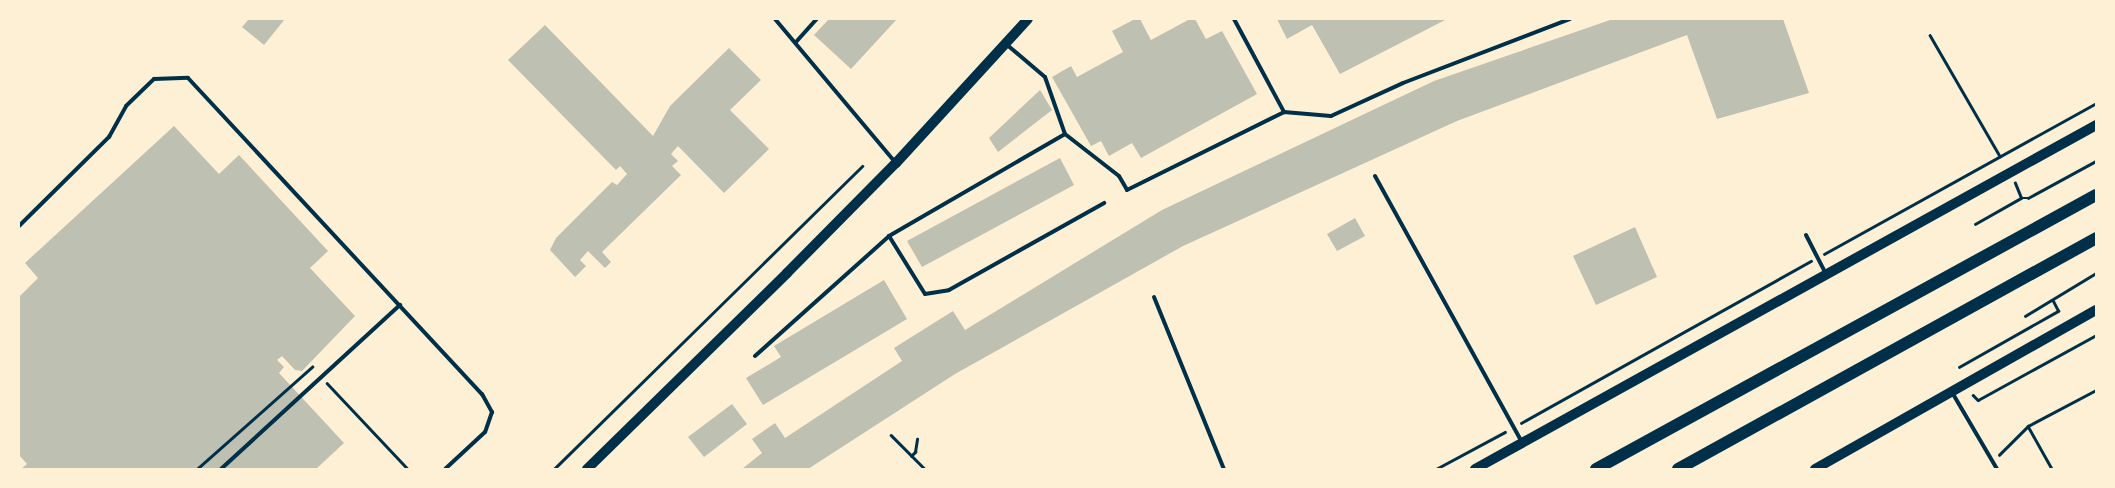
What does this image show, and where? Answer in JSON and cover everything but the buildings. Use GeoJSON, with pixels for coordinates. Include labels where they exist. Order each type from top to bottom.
{"type":"FeatureCollection","features":[{"type":"Feature","properties":{"kind":"main road"},"geometry":{"type":"LineString","coordinates":[[587,469],[896,162],[1028,19]]}},
{"type":"Feature","properties":{"kind":"main road"},"geometry":{"type":"LineString","coordinates":[[1475,469],[2096,125]]}},
{"type":"Feature","properties":{"kind":"main road"},"geometry":{"type":"LineString","coordinates":[[1596,469],[2096,195]]}},
{"type":"Feature","properties":{"kind":"main road"},"geometry":{"type":"LineString","coordinates":[[1678,469],[2096,238]]}},
{"type":"Feature","properties":{"kind":"main road"},"geometry":{"type":"LineString","coordinates":[[1815,469],[1953,394],[2096,310]]}},
{"type":"Feature","properties":{"kind":"lane"},"geometry":{"type":"LineString","coordinates":[[775,19],[896,162]]}},
{"type":"Feature","properties":{"kind":"lane"},"geometry":{"type":"LineString","coordinates":[[796,42],[817,19]]}},
{"type":"Feature","properties":{"kind":"lane"},"geometry":{"type":"LineString","coordinates":[[1234,19],[1284,112]]}},
{"type":"Feature","properties":{"kind":"lane"},"geometry":{"type":"LineString","coordinates":[[1006,44],[1045,77],[1065,134],[1119,176],[1127,190],[1284,112],[1331,116],[1403,83],[1570,19]]}},
{"type":"Feature","properties":{"kind":"lane"},"geometry":{"type":"LineString","coordinates":[[19,226],[109,137],[126,106],[154,79],[188,78],[482,394],[492,412],[485,432],[445,469]]}},
{"type":"Feature","properties":{"kind":"lane"},"geometry":{"type":"LineString","coordinates":[[755,356],[889,236],[1065,134]]}},
{"type":"Feature","properties":{"kind":"lane"},"geometry":{"type":"LineString","coordinates":[[1375,176],[1512,428],[1522,443]]}},
{"type":"Feature","properties":{"kind":"lane"},"geometry":{"type":"LineString","coordinates":[[889,236],[925,294],[949,290],[1104,203]]}},
{"type":"Feature","properties":{"kind":"lane"},"geometry":{"type":"LineString","coordinates":[[1806,236],[1826,274]]}},
{"type":"Feature","properties":{"kind":"lane"},"geometry":{"type":"LineString","coordinates":[[1154,297],[1224,469]]}},
{"type":"Feature","properties":{"kind":"lane"},"geometry":{"type":"LineString","coordinates":[[222,469],[400,305]]}},
{"type":"Feature","properties":{"kind":"lane"},"geometry":{"type":"LineString","coordinates":[[1953,394],[1997,469]]}},
{"type":"Feature","properties":{"kind":"path"},"geometry":{"type":"LineString","coordinates":[[1930,35],[2000,156]]}},
{"type":"Feature","properties":{"kind":"path"},"geometry":{"type":"LineString","coordinates":[[1436,469],[2096,103]]}},
{"type":"Feature","properties":{"kind":"path"},"geometry":{"type":"LineString","coordinates":[[1975,224],[2021,198],[2028,198],[2096,161]]}},
{"type":"Feature","properties":{"kind":"path"},"geometry":{"type":"LineString","coordinates":[[554,469],[862,166]]}},
{"type":"Feature","properties":{"kind":"path"},"geometry":{"type":"LineString","coordinates":[[2015,183],[2021,198]]}},
{"type":"Feature","properties":{"kind":"path"},"geometry":{"type":"LineString","coordinates":[[2025,316],[2053,301],[2061,292],[2096,273]]}},
{"type":"Feature","properties":{"kind":"path"},"geometry":{"type":"LineString","coordinates":[[1960,367],[2058,311],[2053,301]]}},
{"type":"Feature","properties":{"kind":"path"},"geometry":{"type":"LineString","coordinates":[[1975,394],[1978,400],[2096,336]]}},
{"type":"Feature","properties":{"kind":"path"},"geometry":{"type":"LineString","coordinates":[[200,468],[310,365],[408,469]]}},
{"type":"Feature","properties":{"kind":"path"},"geometry":{"type":"LineString","coordinates":[[1993,461],[2028,426],[2096,390]]}},
{"type":"Feature","properties":{"kind":"path"},"geometry":{"type":"LineString","coordinates":[[2028,426],[2052,469]]}},
{"type":"Feature","properties":{"kind":"path"},"geometry":{"type":"LineString","coordinates":[[891,435],[925,469]]}},
{"type":"Feature","properties":{"kind":"path"},"geometry":{"type":"LineString","coordinates":[[911,456],[915,452],[917,439]]}}]}
